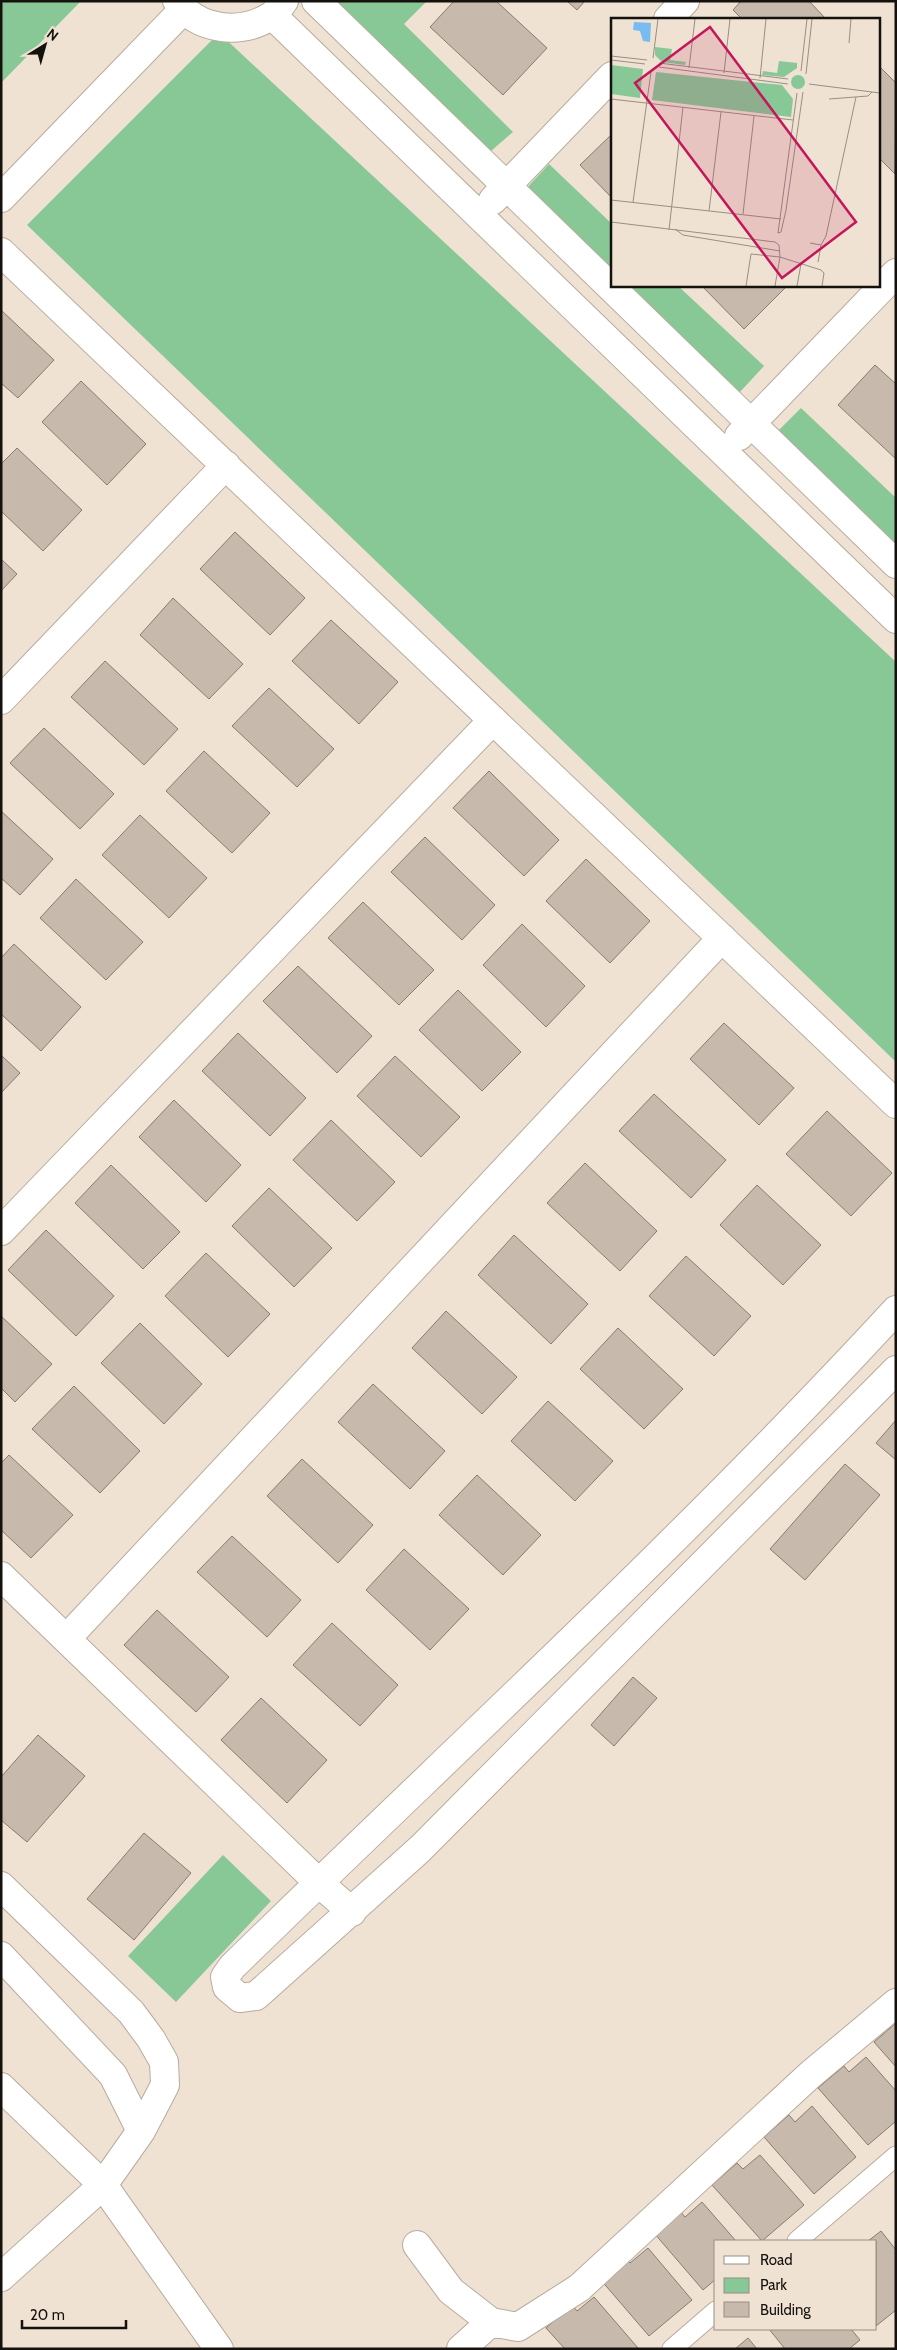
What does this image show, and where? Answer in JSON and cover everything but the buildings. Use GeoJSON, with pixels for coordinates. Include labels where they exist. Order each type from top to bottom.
{"type":"FeatureCollection","features":[{"type":"Feature","properties":{"kind":"street"},"geometry":{"type":"LineString","coordinates":[[316,1],[896,564]]}},
{"type":"Feature","properties":{"kind":"street"},"geometry":{"type":"LineString","coordinates":[[669,18],[685,1]]}},
{"type":"Feature","properties":{"kind":"street"},"geometry":{"type":"LineString","coordinates":[[1,198],[180,6],[211,26],[243,28],[278,8],[479,216],[896,619]]}},
{"type":"Feature","properties":{"kind":"street"},"geometry":{"type":"LineString","coordinates":[[479,216],[505,186],[611,77]]}},
{"type":"Feature","properties":{"kind":"street"},"geometry":{"type":"LineString","coordinates":[[1,252],[896,1104]]}},
{"type":"Feature","properties":{"kind":"street"},"geometry":{"type":"LineString","coordinates":[[724,454],[750,422],[810,364],[896,273]]}},
{"type":"Feature","properties":{"kind":"street"},"geometry":{"type":"LineString","coordinates":[[1,700],[226,465]]}},
{"type":"Feature","properties":{"kind":"street"},"geometry":{"type":"LineString","coordinates":[[1,1231],[493,720]]}},
{"type":"Feature","properties":{"kind":"street"},"geometry":{"type":"LineString","coordinates":[[67,1638],[722,938]]}},
{"type":"Feature","properties":{"kind":"street"},"geometry":{"type":"LineString","coordinates":[[896,1310],[821,1392],[686,1529],[232,1967],[225,1977],[227,1987],[240,1998],[256,1996],[352,1912],[420,1849],[896,1370]]}},
{"type":"Feature","properties":{"kind":"street"},"geometry":{"type":"LineString","coordinates":[[1,1576],[319,1883],[352,1912]]}},
{"type":"Feature","properties":{"kind":"street"},"geometry":{"type":"LineString","coordinates":[[1,1886],[131,2012],[151,2039],[164,2062],[165,2085],[141,2130],[103,2184],[1,2278]]}},
{"type":"Feature","properties":{"kind":"street"},"geometry":{"type":"LineString","coordinates":[[1,1956],[113,2075],[141,2130]]}},
{"type":"Feature","properties":{"kind":"street"},"geometry":{"type":"LineString","coordinates":[[417,2246],[451,2291],[491,2322],[518,2327],[579,2288],[811,2074],[896,2002]]}},
{"type":"Feature","properties":{"kind":"street"},"geometry":{"type":"LineString","coordinates":[[1,2087],[103,2184],[219,2349]]}},
{"type":"Feature","properties":{"kind":"street"},"geometry":{"type":"LineString","coordinates":[[461,2349],[491,2322]]}},
{"type":"Feature","properties":{"kind":"lane"},"geometry":{"type":"LineString","coordinates":[[797,2240],[896,2156]]}},
{"type":"Feature","properties":{"kind":"lane"},"geometry":{"type":"LineString","coordinates":[[672,2349],[714,2313]]}},
{"type":"Feature","properties":{"kind":"green space"},"geometry":{"type":"Polygon","coordinates":[[[1,1],[81,1],[1,83],[1,1]]]}},
{"type":"Feature","properties":{"kind":"green space"},"geometry":{"type":"Polygon","coordinates":[[[335,1],[427,1],[404,24],[513,132],[491,151],[335,1]]]}},
{"type":"Feature","properties":{"kind":"green space"},"geometry":{"type":"Polygon","coordinates":[[[219,33],[896,662],[896,1062],[27,225],[219,33]]]}},
{"type":"Feature","properties":{"kind":"green space"},"geometry":{"type":"Polygon","coordinates":[[[549,164],[611,223],[611,272],[524,191],[549,164]]]}},
{"type":"Feature","properties":{"kind":"green space"},"geometry":{"type":"Polygon","coordinates":[[[625,286],[678,286],[764,366],[739,393],[625,286]]]}},
{"type":"Feature","properties":{"kind":"green space"},"geometry":{"type":"Polygon","coordinates":[[[801,408],[896,498],[896,546],[776,433],[801,408]]]}},
{"type":"Feature","properties":{"kind":"green space"},"geometry":{"type":"Polygon","coordinates":[[[223,1855],[271,1901],[176,2002],[128,1956],[223,1855]]]}}]}
